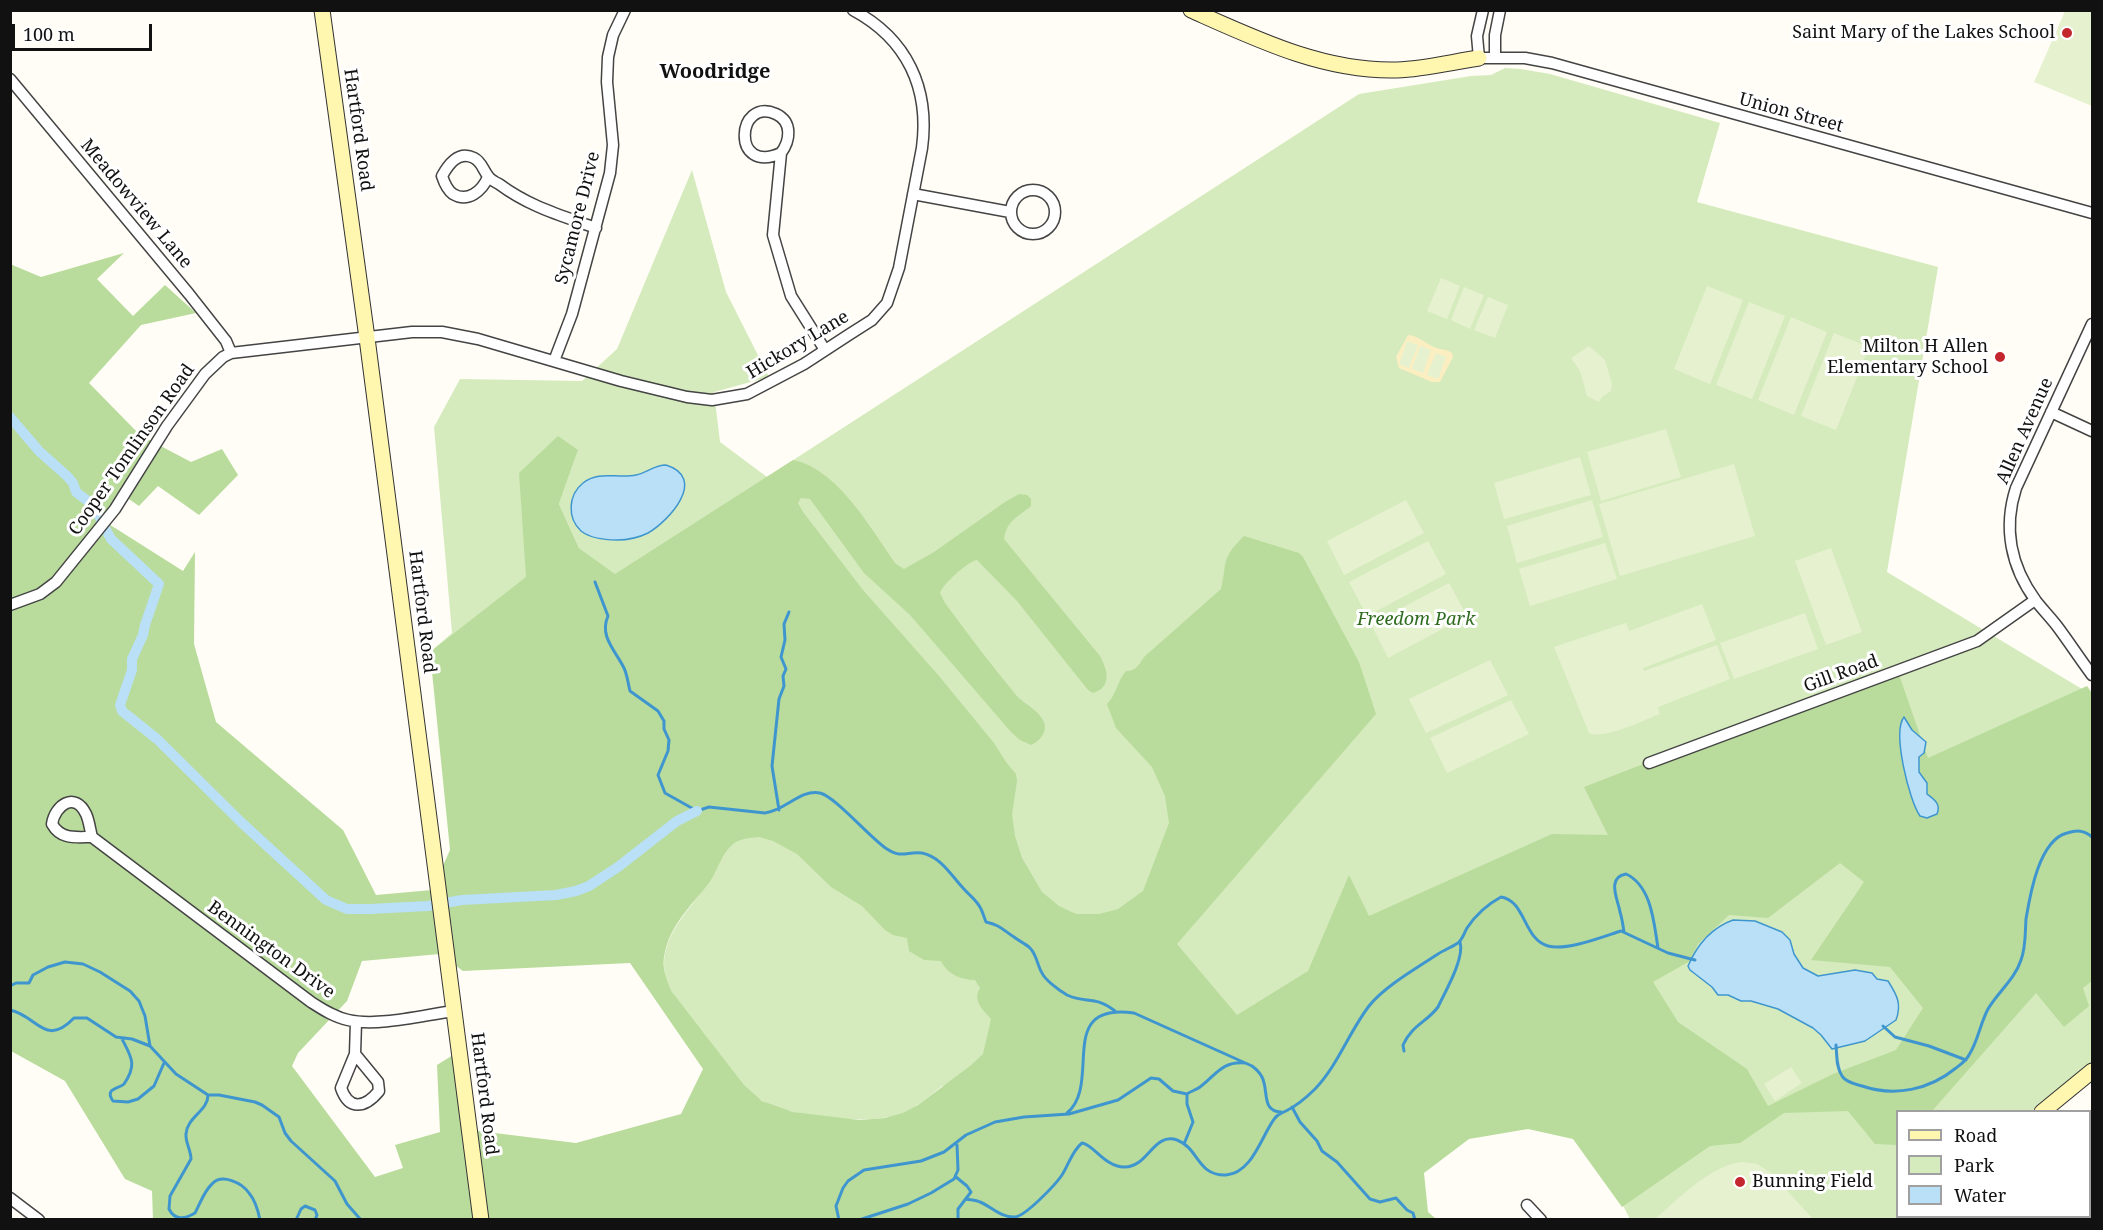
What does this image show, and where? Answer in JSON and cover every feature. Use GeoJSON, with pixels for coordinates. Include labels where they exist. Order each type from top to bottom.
{"type":"FeatureCollection","features":[{"type":"Feature","properties":{"kind":"street","name":"Hartford Road"},"geometry":{"type":"LineString","coordinates":[[322,10],[367,338],[481,1220]]}},
{"type":"Feature","properties":{"kind":"street","name":"Hickory Lane"},"geometry":{"type":"LineString","coordinates":[[367,338],[423,331],[453,334],[478,339],[674,395],[712,400],[735,398],[758,389],[872,320],[887,303],[898,274],[922,148],[924,126],[917,80],[907,59],[892,39],[874,23],[853,10]]}},
{"type":"Feature","properties":{"kind":"street"},"geometry":{"type":"LineString","coordinates":[[1191,10],[1314,59],[1346,67],[1399,70],[1479,58],[1477,36],[1483,10]]}},
{"type":"Feature","properties":{"kind":"street"},"geometry":{"type":"LineString","coordinates":[[1495,57],[1495,35],[1500,10]]}},
{"type":"Feature","properties":{"kind":"street","name":"Sycamore Drive"},"geometry":{"type":"LineString","coordinates":[[554,361],[570,320],[596,228],[612,158],[607,81],[608,57],[619,12]]}},
{"type":"Feature","properties":{"kind":"street","name":"Union Street"},"geometry":{"type":"LineString","coordinates":[[1479,58],[1525,58],[1552,63],[2092,213]]}},
{"type":"Feature","properties":{"kind":"street","name":"Meadowview Lane"},"geometry":{"type":"LineString","coordinates":[[10,79],[189,294],[226,341],[231,354]]}},
{"type":"Feature","properties":{"kind":"street"},"geometry":{"type":"LineString","coordinates":[[781,153],[771,158],[760,157],[750,151],[744,142],[744,131],[748,121],[757,114],[768,112],[778,115],[786,123],[790,133],[788,144],[781,153],[773,235],[791,296],[825,350]]}},
{"type":"Feature","properties":{"kind":"street"},"geometry":{"type":"LineString","coordinates":[[488,177],[483,189],[476,194],[465,196],[453,194],[447,188],[442,176],[448,165],[456,158],[463,156],[474,158],[484,167],[488,177],[532,205],[596,228]]}},
{"type":"Feature","properties":{"kind":"street"},"geometry":{"type":"LineString","coordinates":[[1036,189],[1048,195],[1055,205],[1055,218],[1048,229],[1036,234],[1024,233],[1014,224],[1010,212],[1014,200],[1023,191],[1036,189]]}},
{"type":"Feature","properties":{"kind":"street"},"geometry":{"type":"LineString","coordinates":[[913,194],[1010,212]]}},
{"type":"Feature","properties":{"kind":"street","name":"Allen Avenue"},"geometry":{"type":"LineString","coordinates":[[2092,324],[2016,488],[2009,521],[2010,544],[2016,566],[2035,600],[2092,675]]}},
{"type":"Feature","properties":{"kind":"street"},"geometry":{"type":"LineString","coordinates":[[231,354],[367,338]]}},
{"type":"Feature","properties":{"kind":"street","name":"Cooper Tomlinson Road"},"geometry":{"type":"LineString","coordinates":[[10,605],[40,594],[56,582],[115,509],[167,426],[205,375],[214,364],[231,354]]}},
{"type":"Feature","properties":{"kind":"street"},"geometry":{"type":"LineString","coordinates":[[2051,412],[2092,431]]}},
{"type":"Feature","properties":{"kind":"street","name":"Gill Road"},"geometry":{"type":"LineString","coordinates":[[1648,763],[1977,641],[2035,600]]}},
{"type":"Feature","properties":{"kind":"street","name":"Bennington Drive"},"geometry":{"type":"LineString","coordinates":[[92,837],[316,1006],[334,1015],[356,1022],[384,1021],[454,1011]]}},
{"type":"Feature","properties":{"kind":"street"},"geometry":{"type":"LineString","coordinates":[[355,1054],[378,1082],[379,1091],[371,1101],[363,1105],[354,1104],[345,1097],[341,1088],[355,1054],[356,1022]]}},
{"type":"Feature","properties":{"kind":"street"},"geometry":{"type":"LineString","coordinates":[[2044,1110],[2092,1071]]}},
{"type":"Feature","properties":{"kind":"street"},"geometry":{"type":"LineString","coordinates":[[10,1198],[39,1220]]}},
{"type":"Feature","properties":{"kind":"street"},"geometry":{"type":"LineString","coordinates":[[1527,1205],[1541,1220]]}},
{"type":"Feature","properties":{"kind":"green space"},"geometry":{"type":"Polygon","coordinates":[[[2065,11],[2092,11],[2092,106],[2034,82],[2065,11]]]}},
{"type":"Feature","properties":{"kind":"green space","name":"Freedom Park"},"geometry":{"type":"Polygon","coordinates":[[[1505,68],[1550,74],[1720,123],[1697,202],[1938,267],[1887,572],[2092,695],[2092,1062],[2034,1110],[1896,1110],[1896,1218],[1907,1218],[1904,1220],[1630,1219],[1562,1089],[942,1086],[904,1113],[873,1119],[832,1118],[791,1111],[774,1106],[752,1094],[677,1001],[665,974],[665,953],[673,932],[706,886],[430,652],[452,633],[434,427],[460,379],[582,381],[617,349],[692,170],[726,292],[769,377],[714,392],[720,442],[767,477],[1359,94],[1471,76],[1491,75],[1505,68]],[[578,450],[526,577],[614,574],[579,548],[559,504],[578,450]]]}},
{"type":"Feature","properties":{"kind":"green space"},"geometry":{"type":"Polygon","coordinates":[[[124,253],[97,279],[133,316],[165,285],[196,313],[141,325],[89,383],[140,435],[191,462],[222,449],[238,475],[199,515],[158,486],[139,506],[123,495],[104,521],[183,571],[195,552],[194,644],[216,722],[343,830],[376,895],[432,890],[450,850],[430,652],[526,577],[519,473],[558,436],[578,450],[559,504],[579,548],[615,574],[793,460],[825,475],[839,488],[864,518],[896,564],[904,569],[934,552],[1005,502],[1019,494],[1027,495],[1031,499],[1031,506],[1010,523],[1004,539],[1100,656],[1107,678],[1103,687],[1093,693],[1088,690],[1017,601],[977,560],[956,574],[940,593],[945,603],[1007,684],[1043,720],[1045,728],[1043,735],[1031,745],[1020,740],[1011,732],[910,615],[864,573],[810,499],[801,498],[798,503],[863,590],[939,676],[994,743],[1016,774],[1012,814],[1015,836],[1022,858],[1042,892],[1059,906],[1076,914],[1099,914],[1118,909],[1143,891],[1169,823],[1165,796],[1152,767],[1116,728],[1107,704],[1123,675],[1126,671],[1137,667],[1144,657],[1221,589],[1228,556],[1244,536],[1299,553],[1359,662],[1376,714],[1177,944],[1237,1015],[1308,971],[1349,875],[1369,916],[1552,834],[1608,835],[1584,787],[1896,666],[1928,758],[2087,686],[2092,693],[2092,981],[2083,988],[2089,1006],[2064,1027],[2036,993],[1933,1110],[1896,1110],[1896,1145],[1875,1144],[1848,1111],[1784,1113],[1740,1143],[1710,1146],[1622,1207],[1573,1139],[1528,1129],[1469,1139],[1424,1173],[1428,1212],[1436,1219],[153,1219],[152,1191],[125,1179],[65,1081],[11,1051],[10,264],[41,277],[124,253]],[[759,837],[746,839],[733,844],[725,852],[709,883],[683,915],[668,942],[664,968],[672,992],[744,1085],[762,1101],[793,1112],[859,1120],[885,1118],[903,1113],[918,1105],[983,1054],[991,1019],[978,1001],[980,988],[975,980],[955,975],[941,961],[924,960],[909,951],[907,938],[893,935],[885,930],[862,906],[831,887],[797,854],[773,841],[759,837]],[[1840,863],[1768,918],[1729,915],[1698,944],[1690,961],[1653,982],[1678,1022],[1747,1069],[1768,1106],[1833,1074],[1896,1050],[1923,1008],[1890,967],[1811,960],[1864,882],[1840,863]],[[440,954],[362,961],[347,1001],[298,1053],[292,1066],[375,1177],[403,1168],[395,1145],[440,1132],[437,1065],[453,1055],[462,1129],[576,1143],[681,1114],[703,1069],[630,963],[463,971],[440,954]]]}},
{"type":"Feature","properties":{"kind":"green space"},"geometry":{"type":"Polygon","coordinates":[[[1441,278],[1460,286],[1447,319],[1427,311],[1441,278]]]}},
{"type":"Feature","properties":{"kind":"green space"},"geometry":{"type":"Polygon","coordinates":[[[1707,286],[1743,300],[1710,384],[1674,369],[1707,286]]]}},
{"type":"Feature","properties":{"kind":"green space"},"geometry":{"type":"Polygon","coordinates":[[[1464,287],[1484,295],[1470,329],[1451,320],[1464,287]]]}},
{"type":"Feature","properties":{"kind":"green space"},"geometry":{"type":"Polygon","coordinates":[[[1488,297],[1508,305],[1495,338],[1474,330],[1488,297]]]}},
{"type":"Feature","properties":{"kind":"green space"},"geometry":{"type":"Polygon","coordinates":[[[1749,302],[1785,316],[1752,399],[1716,385],[1749,302]]]}},
{"type":"Feature","properties":{"kind":"green space"},"geometry":{"type":"Polygon","coordinates":[[[1791,317],[1827,332],[1794,415],[1758,400],[1791,317]]]}},
{"type":"Feature","properties":{"kind":"green space"},"geometry":{"type":"Polygon","coordinates":[[[1834,333],[1869,347],[1836,430],[1801,416],[1834,333]]]}},
{"type":"Feature","properties":{"kind":"green space"},"geometry":{"type":"Polygon","coordinates":[[[1407,341],[1418,345],[1409,368],[1399,364],[1407,341]]]}},
{"type":"Feature","properties":{"kind":"green space"},"geometry":{"type":"Polygon","coordinates":[[[1420,346],[1431,350],[1423,373],[1412,369],[1420,346]]]}},
{"type":"Feature","properties":{"kind":"green space"},"geometry":{"type":"Polygon","coordinates":[[[1589,346],[1605,360],[1612,384],[1611,391],[1599,402],[1587,396],[1580,371],[1571,358],[1589,346]]]}},
{"type":"Feature","properties":{"kind":"green space"},"geometry":{"type":"Polygon","coordinates":[[[1436,353],[1446,357],[1438,379],[1427,375],[1436,353]]]}},
{"type":"Feature","properties":{"kind":"green space"},"geometry":{"type":"Polygon","coordinates":[[[1666,429],[1681,477],[1601,501],[1587,452],[1666,429]]]}},
{"type":"Feature","properties":{"kind":"green space"},"geometry":{"type":"Polygon","coordinates":[[[1580,457],[1591,495],[1504,519],[1494,483],[1580,457]]]}},
{"type":"Feature","properties":{"kind":"green space"},"geometry":{"type":"Polygon","coordinates":[[[1734,464],[1755,536],[1620,576],[1599,504],[1734,464]]]}},
{"type":"Feature","properties":{"kind":"green space"},"geometry":{"type":"Polygon","coordinates":[[[1406,500],[1424,533],[1344,575],[1327,541],[1406,500]]]}},
{"type":"Feature","properties":{"kind":"green space"},"geometry":{"type":"Polygon","coordinates":[[[1592,500],[1603,537],[1517,563],[1507,526],[1592,500]]]}},
{"type":"Feature","properties":{"kind":"green space"},"geometry":{"type":"Polygon","coordinates":[[[1428,541],[1446,574],[1367,616],[1349,582],[1428,541]]]}},
{"type":"Feature","properties":{"kind":"green space"},"geometry":{"type":"Polygon","coordinates":[[[1605,543],[1617,579],[1530,606],[1519,569],[1605,543]]]}},
{"type":"Feature","properties":{"kind":"green space"},"geometry":{"type":"Polygon","coordinates":[[[1831,548],[1862,632],[1826,645],[1795,561],[1831,548]]]}},
{"type":"Feature","properties":{"kind":"green space"},"geometry":{"type":"Polygon","coordinates":[[[1449,583],[1467,616],[1388,658],[1371,624],[1449,583]]]}},
{"type":"Feature","properties":{"kind":"green space"},"geometry":{"type":"Polygon","coordinates":[[[1702,604],[1716,640],[1643,668],[1644,671],[1717,645],[1730,679],[1658,707],[1660,714],[1614,732],[1589,733],[1554,647],[1626,623],[1629,631],[1702,604]]]}},
{"type":"Feature","properties":{"kind":"green space"},"geometry":{"type":"Polygon","coordinates":[[[1805,613],[1818,649],[1734,679],[1720,643],[1805,613]]]}},
{"type":"Feature","properties":{"kind":"green space"},"geometry":{"type":"Polygon","coordinates":[[[1490,660],[1508,695],[1426,733],[1409,699],[1490,660]]]}},
{"type":"Feature","properties":{"kind":"green space"},"geometry":{"type":"Polygon","coordinates":[[[1511,700],[1529,734],[1447,773],[1430,738],[1511,700]]]}},
{"type":"Feature","properties":{"kind":"green space"},"geometry":{"type":"Polygon","coordinates":[[[1791,1067],[1802,1083],[1775,1101],[1764,1084],[1791,1067]]]}},
{"type":"Feature","properties":{"kind":"green space","name":"Bunning Field"},"geometry":{"type":"Polygon","coordinates":[[[1743,1162],[1757,1164],[1771,1173],[1813,1219],[1655,1219],[1708,1176],[1731,1164],[1743,1162]]]}},
{"type":"Feature","properties":{"kind":"sand"},"geometry":{"type":"Polygon","coordinates":[[[1408,335],[1452,353],[1453,357],[1440,382],[1432,382],[1399,368],[1396,357],[1408,335]]]}},
{"type":"Feature","properties":{"kind":"water"},"geometry":{"type":"Polygon","coordinates":[[[666,465],[678,471],[684,479],[684,489],[674,510],[657,527],[648,533],[629,539],[608,540],[589,535],[576,526],[571,507],[572,500],[583,483],[602,476],[636,475],[666,465]]]}},
{"type":"Feature","properties":{"kind":"water"},"geometry":{"type":"Polygon","coordinates":[[[1904,717],[1912,730],[1926,742],[1924,753],[1919,757],[1919,772],[1927,783],[1927,794],[1938,805],[1937,814],[1927,818],[1920,816],[1916,808],[1903,766],[1900,737],[1904,717]]]}},
{"type":"Feature","properties":{"kind":"water"},"geometry":{"type":"Polygon","coordinates":[[[1733,920],[1755,921],[1782,932],[1790,940],[1794,954],[1803,968],[1818,976],[1855,970],[1872,973],[1877,979],[1888,981],[1898,1000],[1899,1009],[1896,1020],[1865,1041],[1832,1049],[1813,1028],[1778,1009],[1751,1001],[1741,1001],[1728,995],[1718,995],[1688,966],[1706,938],[1725,923],[1733,920]]]}},
{"type":"Feature","properties":{"kind":"waterway"},"geometry":{"type":"LineString","coordinates":[[10,417],[39,451],[67,476],[76,492],[93,505],[111,539],[159,584],[143,635],[132,659],[132,670],[120,705],[122,711],[157,739],[242,823],[326,900],[347,909],[370,909],[428,906],[462,900],[556,895],[576,891],[589,886],[618,867],[677,821],[697,811]]}},
{"type":"Feature","properties":{"kind":"waterway"},"geometry":{"type":"LineString","coordinates":[[595,582],[608,616],[605,630],[609,643],[625,670],[630,691],[658,711],[664,721],[664,729],[669,740],[668,751],[658,775],[665,793],[697,811],[709,807],[765,813],[806,794],[820,793],[827,796],[892,852],[922,853],[940,862],[977,903],[986,922],[998,926],[1030,948],[1044,976],[1057,988],[1074,998],[1096,1001],[1115,1011]]}},
{"type":"Feature","properties":{"kind":"waterway"},"geometry":{"type":"LineString","coordinates":[[779,810],[772,766],[779,699],[784,686],[783,676],[786,669],[781,657],[785,640],[784,624],[789,612]]}},
{"type":"Feature","properties":{"kind":"waterway"},"geometry":{"type":"LineString","coordinates":[[1836,1045],[1838,1065],[1844,1078],[1854,1084],[1887,1091],[1911,1089],[1935,1082],[1962,1064],[1972,1050],[1988,1009],[2015,973],[2021,960],[2025,945],[2030,896],[2049,846],[2057,838],[2074,831],[2080,831],[2092,837]]}},
{"type":"Feature","properties":{"kind":"waterway"},"geometry":{"type":"LineString","coordinates":[[1624,932],[1615,884],[1620,876],[1626,874],[1635,880],[1646,896],[1653,917],[1658,948]]}},
{"type":"Feature","properties":{"kind":"waterway"},"geometry":{"type":"LineString","coordinates":[[966,1199],[980,1202],[1000,1214],[1019,1216],[1032,1207],[1053,1186],[1082,1143],[1091,1147],[1105,1160],[1124,1167],[1139,1162],[1162,1141],[1177,1140],[1190,1149],[1209,1171],[1226,1175],[1235,1173],[1243,1168],[1256,1152],[1276,1117],[1294,1107],[1323,1080],[1369,1006],[1402,978],[1458,943],[1478,915],[1501,897],[1515,905],[1534,936],[1548,946],[1565,947],[1621,931],[1668,953],[1695,960]]}},
{"type":"Feature","properties":{"kind":"waterway"},"geometry":{"type":"LineString","coordinates":[[1404,1051],[1403,1045],[1407,1038],[1438,1007],[1457,966],[1460,957],[1460,942]]}},
{"type":"Feature","properties":{"kind":"waterway"},"geometry":{"type":"LineString","coordinates":[[10,986],[16,983],[29,983],[33,975],[48,967],[65,962],[83,964],[130,991],[139,1001],[145,1016],[150,1046]]}},
{"type":"Feature","properties":{"kind":"waterway"},"geometry":{"type":"LineString","coordinates":[[10,1010],[20,1013],[48,1030],[64,1027],[74,1018],[87,1018],[116,1037],[132,1039],[150,1046],[176,1074],[208,1095],[219,1095],[262,1105],[279,1117],[291,1141],[335,1181],[347,1204],[361,1220]]}},
{"type":"Feature","properties":{"kind":"waterway"},"geometry":{"type":"LineString","coordinates":[[1067,1113],[1077,1100],[1087,1032],[1095,1020],[1110,1013],[1134,1013],[1252,1066],[1262,1077],[1268,1104],[1275,1111],[1281,1112]]}},
{"type":"Feature","properties":{"kind":"waterway"},"geometry":{"type":"LineString","coordinates":[[1883,1026],[1895,1037],[1929,1046],[1966,1060]]}},
{"type":"Feature","properties":{"kind":"waterway"},"geometry":{"type":"LineString","coordinates":[[122,1039],[132,1066],[124,1084],[111,1091],[113,1101],[128,1102],[138,1099],[154,1086],[164,1063]]}},
{"type":"Feature","properties":{"kind":"waterway"},"geometry":{"type":"LineString","coordinates":[[839,1220],[836,1206],[843,1188],[848,1181],[864,1170],[921,1161],[944,1152],[966,1135],[995,1122],[1024,1117],[1069,1114],[1118,1100],[1151,1078],[1159,1079],[1173,1091],[1187,1094],[1200,1087],[1225,1067],[1245,1063]]}},
{"type":"Feature","properties":{"kind":"waterway"},"geometry":{"type":"LineString","coordinates":[[208,1095],[205,1105],[187,1128],[186,1137],[191,1159],[170,1196],[169,1209],[177,1217],[184,1218],[195,1213],[209,1187],[216,1181],[226,1179],[242,1186],[249,1193],[256,1205],[260,1220]]}},
{"type":"Feature","properties":{"kind":"waterway"},"geometry":{"type":"LineString","coordinates":[[1184,1144],[1193,1122],[1187,1104],[1187,1095]]}},
{"type":"Feature","properties":{"kind":"waterway"},"geometry":{"type":"LineString","coordinates":[[1292,1107],[1300,1122],[1317,1141],[1322,1151],[1337,1162],[1370,1199],[1380,1202],[1396,1198],[1413,1213],[1415,1220]]}},
{"type":"Feature","properties":{"kind":"waterway"},"geometry":{"type":"LineString","coordinates":[[859,1220],[908,1204],[954,1179],[958,1170],[957,1145]]}},
{"type":"Feature","properties":{"kind":"waterway"},"geometry":{"type":"LineString","coordinates":[[956,1177],[971,1192],[958,1209],[958,1220]]}},
{"type":"Feature","properties":{"kind":"waterway"},"geometry":{"type":"LineString","coordinates":[[296,1220],[305,1206],[315,1210],[317,1215],[315,1220]]}},
{"type":"Feature","properties":{"kind":"place","name":"Saint Mary of the Lakes School"},"geometry":{"type":"Point","coordinates":[2067,33]}},
{"type":"Feature","properties":{"kind":"place","name":"Milton H Allen Elementary School"},"geometry":{"type":"Point","coordinates":[2000,357]}},
{"type":"Feature","properties":{"kind":"place","name":"Bunning Field"},"geometry":{"type":"Point","coordinates":[1740,1182]}},
{"type":"Feature","properties":{"kind":"district","name":"Woodridge"},"geometry":{"type":"Point","coordinates":[715,72]}}]}
